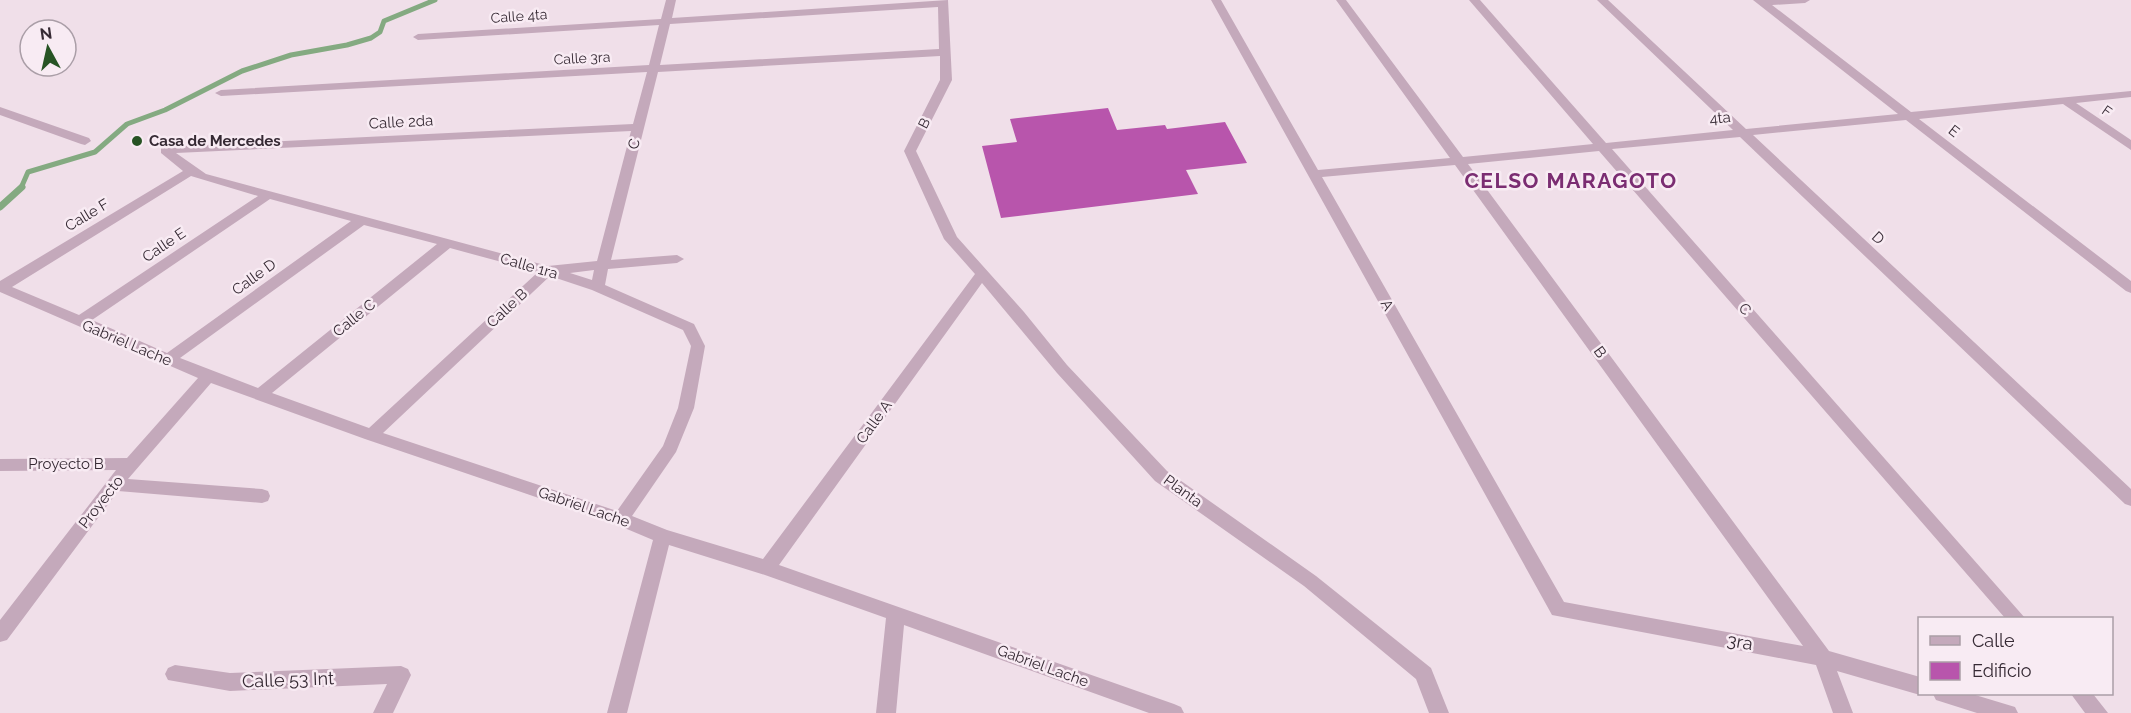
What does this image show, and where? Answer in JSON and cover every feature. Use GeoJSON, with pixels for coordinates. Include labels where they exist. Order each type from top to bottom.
{"type":"FeatureCollection","features":[{"type":"Feature","properties":{"kind":"street","name":"C"},"geometry":{"type":"LineString","coordinates":[[597,287],[671,0]]}},
{"type":"Feature","properties":{"kind":"street","name":"A"},"geometry":{"type":"LineString","coordinates":[[1216,0],[1558,609]]}},
{"type":"Feature","properties":{"kind":"street","name":"B"},"geometry":{"type":"LineString","coordinates":[[1341,0],[1823,658],[1843,713]]}},
{"type":"Feature","properties":{"kind":"street","name":"C"},"geometry":{"type":"LineString","coordinates":[[1474,0],[2015,617]]}},
{"type":"Feature","properties":{"kind":"street","name":"D"},"geometry":{"type":"LineString","coordinates":[[1602,0],[2131,499]]}},
{"type":"Feature","properties":{"kind":"street"},"geometry":{"type":"LineString","coordinates":[[1760,2],[1805,0]]}},
{"type":"Feature","properties":{"kind":"street","name":"Calle 4ta"},"geometry":{"type":"LineString","coordinates":[[418,38],[944,2]]}},
{"type":"Feature","properties":{"kind":"street","name":"B"},"geometry":{"type":"LineString","coordinates":[[944,2],[946,80],[910,151],[951,239]]}},
{"type":"Feature","properties":{"kind":"street","name":"E"},"geometry":{"type":"LineString","coordinates":[[1760,2],[2131,288]]}},
{"type":"Feature","properties":{"kind":"street","name":"Calle 3ra"},"geometry":{"type":"LineString","coordinates":[[221,93],[945,52]]}},
{"type":"Feature","properties":{"kind":"street","name":"4ta"},"geometry":{"type":"LineString","coordinates":[[1313,174],[2131,94]]}},
{"type":"Feature","properties":{"kind":"street","name":"F"},"geometry":{"type":"LineString","coordinates":[[2066,101],[2131,146]]}},
{"type":"Feature","properties":{"kind":"street"},"geometry":{"type":"LineString","coordinates":[[0,111],[85,141]]}},
{"type":"Feature","properties":{"kind":"street","name":"Calle 2da"},"geometry":{"type":"LineString","coordinates":[[165,150],[638,127]]}},
{"type":"Feature","properties":{"kind":"street","name":"Calle 1ra"},"geometry":{"type":"LineString","coordinates":[[165,150],[202,177],[548,270],[597,287],[689,327],[698,346],[686,408],[670,448],[621,519]]}},
{"type":"Feature","properties":{"kind":"street","name":"Calle F"},"geometry":{"type":"LineString","coordinates":[[0,287],[191,171]]}},
{"type":"Feature","properties":{"kind":"street","name":"Calle E"},"geometry":{"type":"LineString","coordinates":[[79,322],[268,195]]}},
{"type":"Feature","properties":{"kind":"street","name":"Calle D"},"geometry":{"type":"LineString","coordinates":[[166,360],[360,221]]}},
{"type":"Feature","properties":{"kind":"street","name":"Planta"},"geometry":{"type":"LineString","coordinates":[[951,239],[1019,315],[1062,369],[1161,476],[1310,581],[1424,674],[1439,713]]}},
{"type":"Feature","properties":{"kind":"street","name":"Calle C"},"geometry":{"type":"LineString","coordinates":[[261,393],[447,243]]}},
{"type":"Feature","properties":{"kind":"street"},"geometry":{"type":"LineString","coordinates":[[548,270],[677,259]]}},
{"type":"Feature","properties":{"kind":"street","name":"Calle B"},"geometry":{"type":"LineString","coordinates":[[371,435],[548,270]]}},
{"type":"Feature","properties":{"kind":"street","name":"Calle A"},"geometry":{"type":"LineString","coordinates":[[767,568],[981,275]]}},
{"type":"Feature","properties":{"kind":"street","name":"Gabriel Lache"},"geometry":{"type":"LineString","coordinates":[[0,287],[166,360],[208,376],[261,393],[371,435],[621,519],[663,536],[767,568],[1167,712]]}},
{"type":"Feature","properties":{"kind":"street","name":"Proyecto"},"geometry":{"type":"LineString","coordinates":[[0,634],[114,484],[208,376]]}},
{"type":"Feature","properties":{"kind":"street","name":"Proyecto B"},"geometry":{"type":"LineString","coordinates":[[0,465],[131,464]]}},
{"type":"Feature","properties":{"kind":"street"},"geometry":{"type":"LineString","coordinates":[[114,484],[262,496]]}},
{"type":"Feature","properties":{"kind":"street"},"geometry":{"type":"LineString","coordinates":[[617,713],[663,536]]}},
{"type":"Feature","properties":{"kind":"street","name":"3ra"},"geometry":{"type":"LineString","coordinates":[[1558,609],[1823,658],[1918,685]]}},
{"type":"Feature","properties":{"kind":"street"},"geometry":{"type":"LineString","coordinates":[[886,713],[896,614]]}},
{"type":"Feature","properties":{"kind":"street","name":"Calle 53 Int"},"geometry":{"type":"LineString","coordinates":[[175,674],[230,682],[401,675],[383,713]]}},
{"type":"Feature","properties":{"kind":"street"},"geometry":{"type":"LineString","coordinates":[[1950,695],[2008,713]]}},
{"type":"Feature","properties":{"kind":"street"},"geometry":{"type":"LineString","coordinates":[[2083,695],[2098,713]]}},
{"type":"Feature","properties":{"kind":"building"},"geometry":{"type":"Polygon","coordinates":[[[1108,108],[1117,130],[1165,125],[1167,129],[1225,122],[1247,163],[1186,170],[1198,194],[1001,218],[982,146],[1017,142],[1010,119],[1108,108]]]}},
{"type":"Feature","properties":{"kind":"waterway"},"geometry":{"type":"LineString","coordinates":[[21,188],[28,172],[95,152],[127,124],[165,110],[242,71],[291,55],[347,45],[371,38],[380,32],[384,21],[435,0]]}},
{"type":"Feature","properties":{"kind":"waterway"},"geometry":{"type":"LineString","coordinates":[[0,207],[21,188]]}},
{"type":"Feature","properties":{"kind":"place","name":"Casa de Mercedes"},"geometry":{"type":"Point","coordinates":[137,141]}},
{"type":"Feature","properties":{"kind":"district","name":"CELSO MARAGOTO"},"geometry":{"type":"Point","coordinates":[1571,181]}}]}
